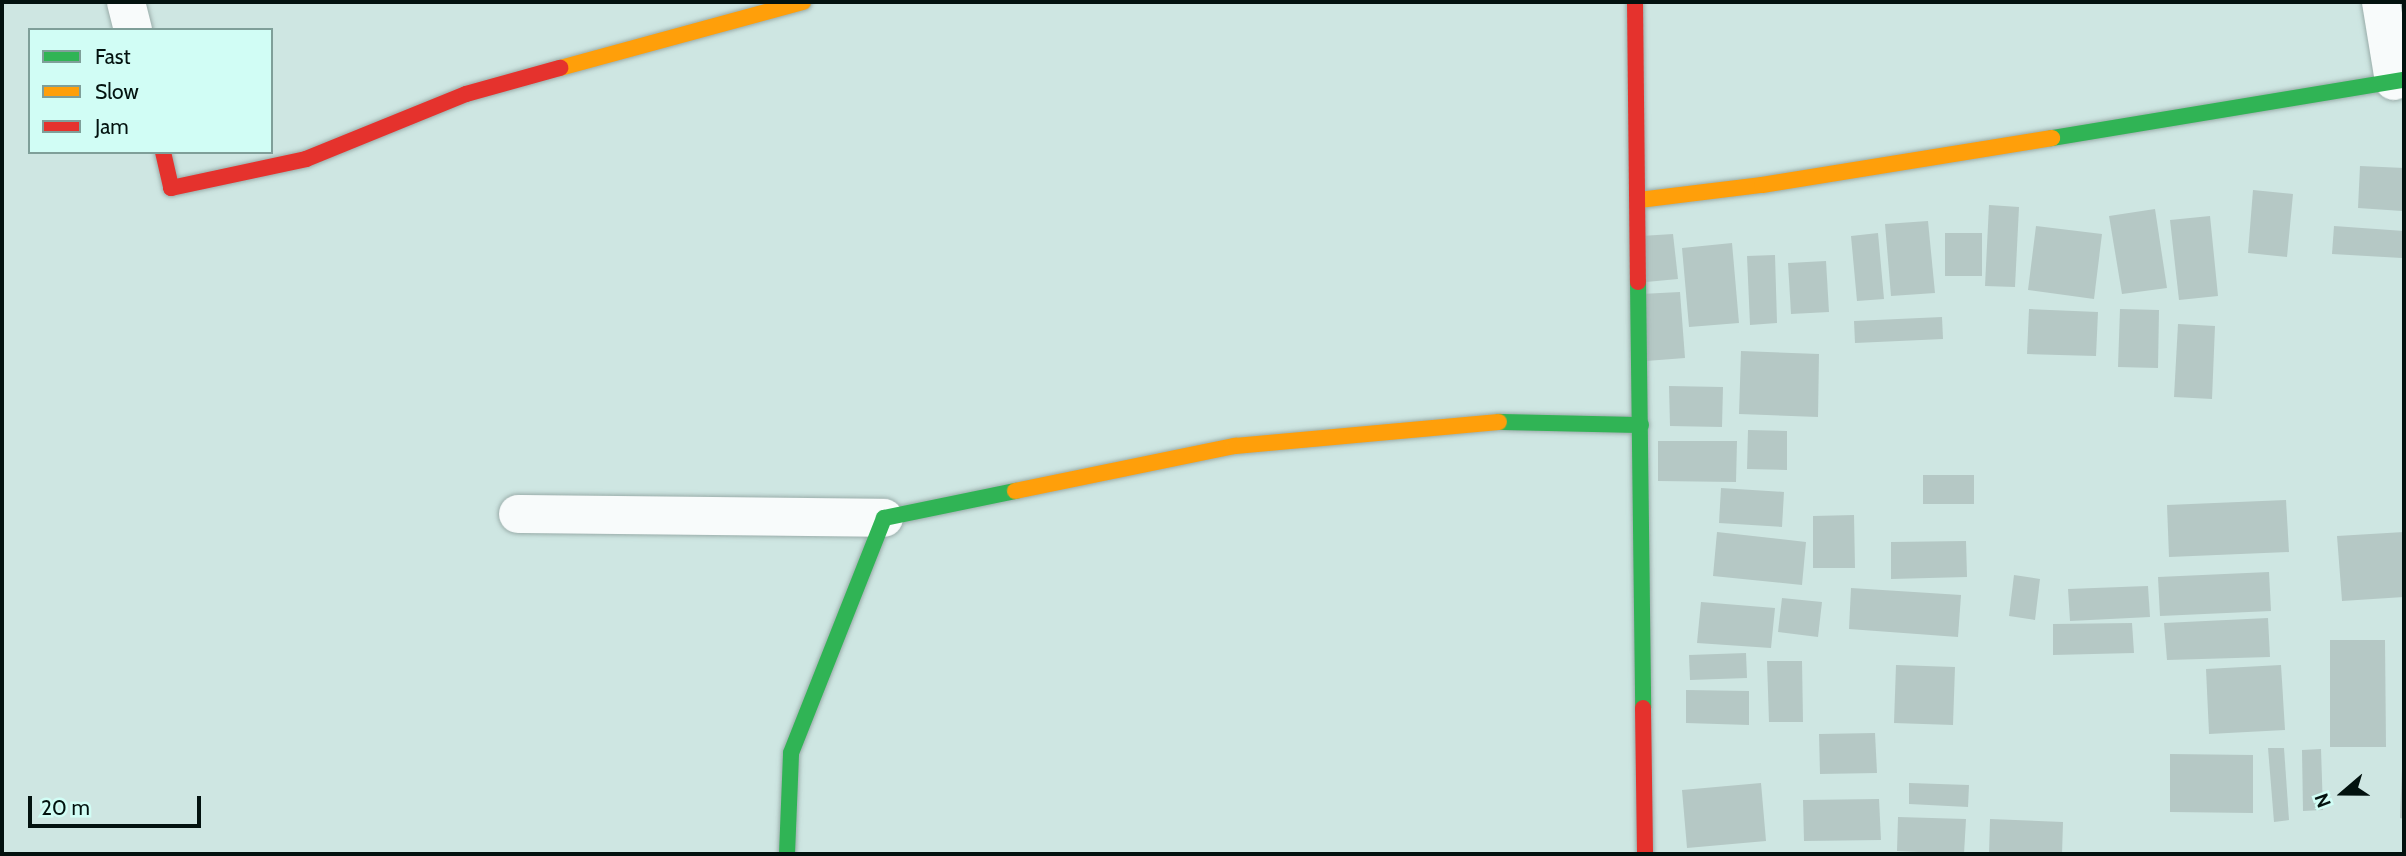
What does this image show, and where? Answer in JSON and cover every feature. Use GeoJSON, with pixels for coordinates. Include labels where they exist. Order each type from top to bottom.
{"type":"FeatureCollection","features":[{"type":"Feature","properties":{"kind":"street"},"geometry":{"type":"LineString","coordinates":[[126,2],[132,28]]}},
{"type":"Feature","properties":{"kind":"street"},"geometry":{"type":"LineString","coordinates":[[163,154],[171,188],[306,159],[466,94],[803,2]]}},
{"type":"Feature","properties":{"kind":"street"},"geometry":{"type":"LineString","coordinates":[[1635,2],[1645,854]]}},
{"type":"Feature","properties":{"kind":"street"},"geometry":{"type":"LineString","coordinates":[[1639,201],[1775,183],[2399,80],[2381,2]]}},
{"type":"Feature","properties":{"kind":"street"},"geometry":{"type":"LineString","coordinates":[[518,513],[884,518],[1235,446],[1504,421],[1641,425]]}},
{"type":"Feature","properties":{"kind":"street"},"geometry":{"type":"LineString","coordinates":[[787,854],[791,753],[884,518]]}},
{"type":"Feature","properties":{"kind":"building"},"geometry":{"type":"Polygon","coordinates":[[[2360,166],[2404,168],[2402,211],[2358,208],[2360,166]]]}},
{"type":"Feature","properties":{"kind":"building"},"geometry":{"type":"Polygon","coordinates":[[[2253,190],[2293,194],[2287,257],[2248,253],[2253,190]]]}},
{"type":"Feature","properties":{"kind":"building"},"geometry":{"type":"Polygon","coordinates":[[[1989,205],[2019,207],[2015,287],[1985,286],[1989,205]]]}},
{"type":"Feature","properties":{"kind":"building"},"geometry":{"type":"Polygon","coordinates":[[[2155,209],[2167,288],[2122,294],[2109,216],[2155,209]]]}},
{"type":"Feature","properties":{"kind":"building"},"geometry":{"type":"Polygon","coordinates":[[[2210,216],[2218,296],[2179,300],[2170,220],[2210,216]]]}},
{"type":"Feature","properties":{"kind":"building"},"geometry":{"type":"Polygon","coordinates":[[[1928,221],[1935,293],[1891,296],[1885,224],[1928,221]]]}},
{"type":"Feature","properties":{"kind":"building"},"geometry":{"type":"Polygon","coordinates":[[[2036,226],[2102,234],[2094,299],[2028,290],[2036,226]]]}},
{"type":"Feature","properties":{"kind":"building"},"geometry":{"type":"Polygon","coordinates":[[[2334,226],[2404,231],[2402,258],[2332,254],[2334,226]]]}},
{"type":"Feature","properties":{"kind":"building"},"geometry":{"type":"Polygon","coordinates":[[[1878,233],[1884,299],[1857,301],[1851,236],[1878,233]]]}},
{"type":"Feature","properties":{"kind":"building"},"geometry":{"type":"Polygon","coordinates":[[[1945,233],[1982,233],[1982,276],[1945,276],[1945,233]]]}},
{"type":"Feature","properties":{"kind":"building"},"geometry":{"type":"Polygon","coordinates":[[[1673,234],[1678,279],[1646,282],[1641,236],[1673,234]]]}},
{"type":"Feature","properties":{"kind":"building"},"geometry":{"type":"Polygon","coordinates":[[[1732,243],[1739,323],[1689,327],[1682,248],[1732,243]]]}},
{"type":"Feature","properties":{"kind":"building"},"geometry":{"type":"Polygon","coordinates":[[[1775,255],[1777,323],[1750,325],[1747,256],[1775,255]]]}},
{"type":"Feature","properties":{"kind":"building"},"geometry":{"type":"Polygon","coordinates":[[[1826,261],[1829,312],[1791,314],[1788,263],[1826,261]]]}},
{"type":"Feature","properties":{"kind":"building"},"geometry":{"type":"Polygon","coordinates":[[[1680,292],[1685,358],[1646,361],[1641,294],[1680,292]]]}},
{"type":"Feature","properties":{"kind":"building"},"geometry":{"type":"Polygon","coordinates":[[[2029,309],[2098,312],[2096,356],[2027,354],[2029,309]]]}},
{"type":"Feature","properties":{"kind":"building"},"geometry":{"type":"Polygon","coordinates":[[[2120,309],[2159,310],[2158,368],[2118,367],[2120,309]]]}},
{"type":"Feature","properties":{"kind":"building"},"geometry":{"type":"Polygon","coordinates":[[[1942,317],[1943,339],[1855,343],[1854,321],[1942,317]]]}},
{"type":"Feature","properties":{"kind":"building"},"geometry":{"type":"Polygon","coordinates":[[[2178,324],[2215,326],[2212,399],[2174,397],[2178,324]]]}},
{"type":"Feature","properties":{"kind":"building"},"geometry":{"type":"Polygon","coordinates":[[[1741,351],[1819,354],[1818,417],[1739,414],[1741,351]]]}},
{"type":"Feature","properties":{"kind":"building"},"geometry":{"type":"Polygon","coordinates":[[[1669,386],[1723,387],[1722,427],[1670,426],[1669,386]]]}},
{"type":"Feature","properties":{"kind":"building"},"geometry":{"type":"Polygon","coordinates":[[[1748,430],[1787,431],[1787,470],[1747,469],[1748,430]]]}},
{"type":"Feature","properties":{"kind":"building"},"geometry":{"type":"Polygon","coordinates":[[[1658,441],[1737,441],[1736,482],[1658,481],[1658,441]]]}},
{"type":"Feature","properties":{"kind":"building"},"geometry":{"type":"Polygon","coordinates":[[[1923,475],[1974,475],[1974,504],[1923,504],[1923,475]]]}},
{"type":"Feature","properties":{"kind":"building"},"geometry":{"type":"Polygon","coordinates":[[[1721,488],[1784,492],[1782,527],[1719,523],[1721,488]]]}},
{"type":"Feature","properties":{"kind":"building"},"geometry":{"type":"Polygon","coordinates":[[[2286,500],[2289,552],[2169,557],[2167,505],[2286,500]]]}},
{"type":"Feature","properties":{"kind":"building"},"geometry":{"type":"Polygon","coordinates":[[[1854,515],[1855,568],[1813,568],[1813,516],[1854,515]]]}},
{"type":"Feature","properties":{"kind":"building"},"geometry":{"type":"Polygon","coordinates":[[[1717,532],[1806,542],[1802,585],[1713,576],[1717,532]]]}},
{"type":"Feature","properties":{"kind":"building"},"geometry":{"type":"Polygon","coordinates":[[[2404,532],[2404,597],[2342,601],[2337,536],[2404,532]]]}},
{"type":"Feature","properties":{"kind":"building"},"geometry":{"type":"Polygon","coordinates":[[[1966,541],[1967,577],[1891,579],[1891,542],[1966,541]]]}},
{"type":"Feature","properties":{"kind":"building"},"geometry":{"type":"Polygon","coordinates":[[[2269,572],[2271,611],[2160,616],[2158,577],[2269,572]]]}},
{"type":"Feature","properties":{"kind":"building"},"geometry":{"type":"Polygon","coordinates":[[[2014,575],[2040,579],[2035,620],[2009,616],[2014,575]]]}},
{"type":"Feature","properties":{"kind":"building"},"geometry":{"type":"Polygon","coordinates":[[[2148,586],[2150,617],[2070,621],[2068,589],[2148,586]]]}},
{"type":"Feature","properties":{"kind":"building"},"geometry":{"type":"Polygon","coordinates":[[[1851,588],[1961,595],[1958,637],[1849,629],[1851,588]]]}},
{"type":"Feature","properties":{"kind":"building"},"geometry":{"type":"Polygon","coordinates":[[[1782,598],[1822,602],[1818,637],[1778,632],[1782,598]]]}},
{"type":"Feature","properties":{"kind":"building"},"geometry":{"type":"Polygon","coordinates":[[[1701,602],[1775,608],[1771,648],[1697,643],[1701,602]]]}},
{"type":"Feature","properties":{"kind":"building"},"geometry":{"type":"Polygon","coordinates":[[[2268,618],[2270,657],[2167,660],[2164,623],[2268,618]]]}},
{"type":"Feature","properties":{"kind":"building"},"geometry":{"type":"Polygon","coordinates":[[[2132,623],[2134,653],[2053,655],[2053,624],[2132,623]]]}},
{"type":"Feature","properties":{"kind":"building"},"geometry":{"type":"Polygon","coordinates":[[[2330,640],[2385,640],[2386,747],[2330,747],[2330,640]]]}},
{"type":"Feature","properties":{"kind":"building"},"geometry":{"type":"Polygon","coordinates":[[[1746,653],[1747,678],[1690,680],[1689,655],[1746,653]]]}},
{"type":"Feature","properties":{"kind":"building"},"geometry":{"type":"Polygon","coordinates":[[[1767,661],[1802,661],[1803,722],[1769,722],[1767,661]]]}},
{"type":"Feature","properties":{"kind":"building"},"geometry":{"type":"Polygon","coordinates":[[[1896,665],[1955,667],[1953,725],[1894,723],[1896,665]]]}},
{"type":"Feature","properties":{"kind":"building"},"geometry":{"type":"Polygon","coordinates":[[[2281,665],[2285,730],[2209,734],[2206,669],[2281,665]]]}},
{"type":"Feature","properties":{"kind":"building"},"geometry":{"type":"Polygon","coordinates":[[[1686,690],[1749,691],[1749,725],[1686,723],[1686,690]]]}},
{"type":"Feature","properties":{"kind":"building"},"geometry":{"type":"Polygon","coordinates":[[[1875,733],[1877,773],[1820,774],[1819,734],[1875,733]]]}},
{"type":"Feature","properties":{"kind":"building"},"geometry":{"type":"Polygon","coordinates":[[[2268,748],[2284,748],[2289,820],[2274,822],[2268,748]]]}},
{"type":"Feature","properties":{"kind":"building"},"geometry":{"type":"Polygon","coordinates":[[[2321,749],[2323,810],[2303,811],[2302,750],[2321,749]]]}},
{"type":"Feature","properties":{"kind":"building"},"geometry":{"type":"Polygon","coordinates":[[[2170,754],[2253,755],[2253,813],[2170,812],[2170,754]]]}},
{"type":"Feature","properties":{"kind":"building"},"geometry":{"type":"Polygon","coordinates":[[[2404,769],[2404,819],[2400,818],[2404,769]]]}},
{"type":"Feature","properties":{"kind":"building"},"geometry":{"type":"Polygon","coordinates":[[[1761,783],[1766,841],[1687,848],[1682,790],[1761,783]]]}},
{"type":"Feature","properties":{"kind":"building"},"geometry":{"type":"Polygon","coordinates":[[[1909,783],[1969,785],[1968,807],[1909,804],[1909,783]]]}},
{"type":"Feature","properties":{"kind":"building"},"geometry":{"type":"Polygon","coordinates":[[[1879,799],[1881,840],[1804,841],[1803,800],[1879,799]]]}},
{"type":"Feature","properties":{"kind":"building"},"geometry":{"type":"Polygon","coordinates":[[[1898,817],[1966,819],[1964,854],[1897,851],[1898,817]]]}},
{"type":"Feature","properties":{"kind":"building"},"geometry":{"type":"Polygon","coordinates":[[[1990,819],[2063,822],[2062,854],[1989,854],[1990,819]]]}},
{"type":"Feature","properties":{"kind":"traffic: fast"},"geometry":{"type":"LineString","coordinates":[[2052,138],[2404,80]]}},
{"type":"Feature","properties":{"kind":"traffic: fast"},"geometry":{"type":"LineString","coordinates":[[1638,282],[1643,708]]}},
{"type":"Feature","properties":{"kind":"traffic: fast"},"geometry":{"type":"LineString","coordinates":[[1499,422],[1641,425]]}},
{"type":"Feature","properties":{"kind":"traffic: fast"},"geometry":{"type":"LineString","coordinates":[[787,854],[791,753],[884,518],[1015,491]]}},
{"type":"Feature","properties":{"kind":"traffic: slow"},"geometry":{"type":"LineString","coordinates":[[560,68],[803,2]]}},
{"type":"Feature","properties":{"kind":"traffic: slow"},"geometry":{"type":"LineString","coordinates":[[1639,200],[1762,185],[2052,138]]}},
{"type":"Feature","properties":{"kind":"traffic: slow"},"geometry":{"type":"LineString","coordinates":[[1015,491],[1235,446],[1499,422]]}},
{"type":"Feature","properties":{"kind":"traffic: jam"},"geometry":{"type":"LineString","coordinates":[[1635,2],[1638,282]]}},
{"type":"Feature","properties":{"kind":"traffic: jam"},"geometry":{"type":"LineString","coordinates":[[163,154],[171,188],[306,159],[466,94],[560,68]]}},
{"type":"Feature","properties":{"kind":"traffic: jam"},"geometry":{"type":"LineString","coordinates":[[1643,708],[1645,854]]}}]}
